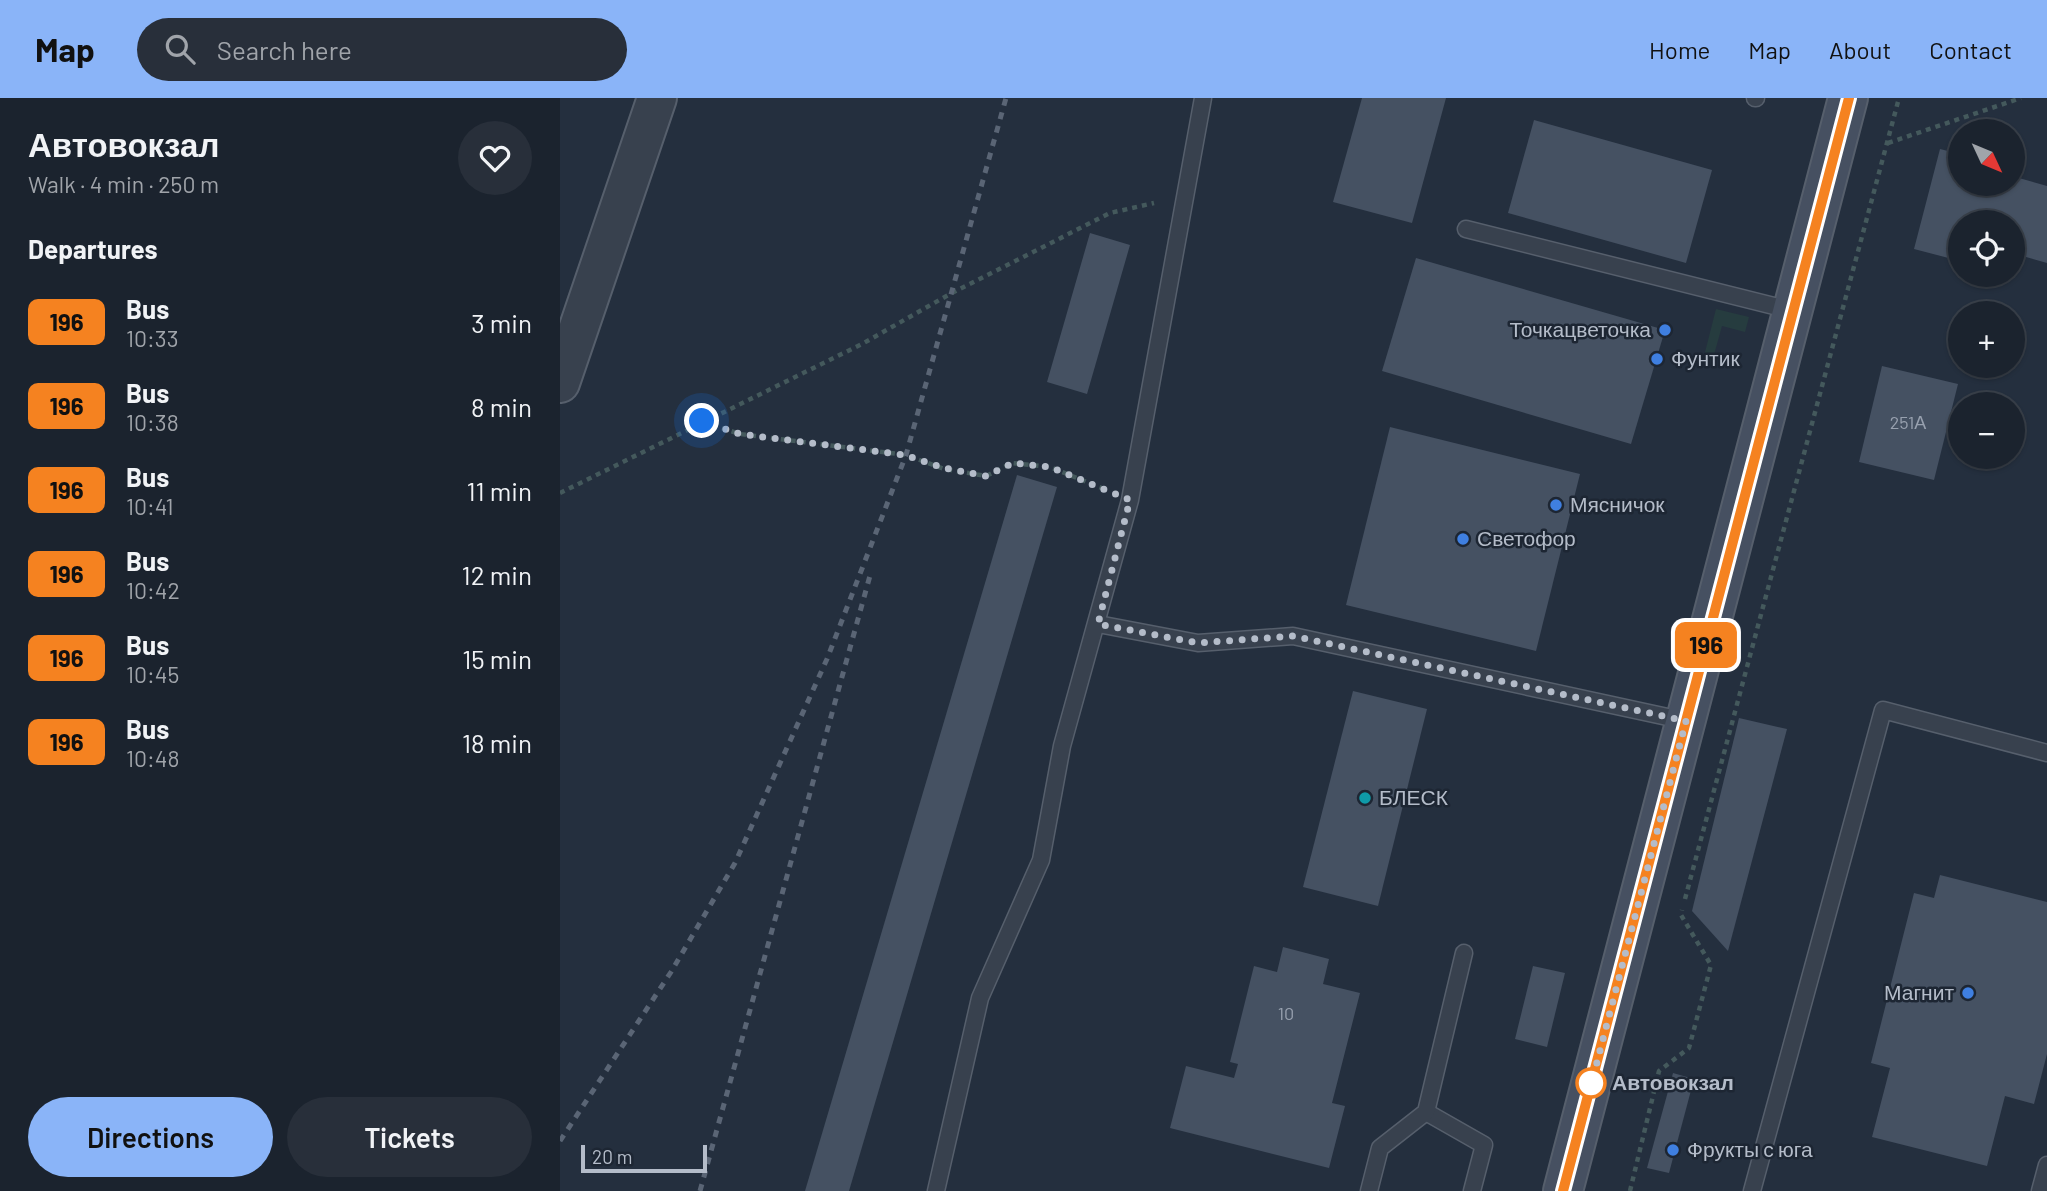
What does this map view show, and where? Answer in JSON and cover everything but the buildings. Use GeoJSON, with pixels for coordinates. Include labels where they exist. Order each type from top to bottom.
{"type":"FeatureCollection","features":[{"type":"Feature","properties":{"kind":"main road"},"geometry":{"type":"LineString","coordinates":[[1563,1191],[1849,98]]}},
{"type":"Feature","properties":{"kind":"street"},"geometry":{"type":"LineString","coordinates":[[560,383],[657,98]]}},
{"type":"Feature","properties":{"kind":"lane"},"geometry":{"type":"LineString","coordinates":[[936,1191],[980,998],[1041,860],[1062,746],[1098,624],[1130,500],[1203,98]]}},
{"type":"Feature","properties":{"kind":"lane"},"geometry":{"type":"LineString","coordinates":[[1466,229],[1794,311]]}},
{"type":"Feature","properties":{"kind":"lane"},"geometry":{"type":"LineString","coordinates":[[1098,624],[1198,643],[1293,636],[1686,721]]}},
{"type":"Feature","properties":{"kind":"lane"},"geometry":{"type":"LineString","coordinates":[[1752,1191],[1883,710],[2047,753]]}},
{"type":"Feature","properties":{"kind":"lane"},"geometry":{"type":"LineString","coordinates":[[1369,1191],[1380,1148],[1426,1112],[1464,953]]}},
{"type":"Feature","properties":{"kind":"lane"},"geometry":{"type":"LineString","coordinates":[[1426,1112],[1483,1145],[1472,1191]]}},
{"type":"Feature","properties":{"kind":"lane"},"geometry":{"type":"LineString","coordinates":[[2040,1191],[2047,1165]]}},
{"type":"Feature","properties":{"kind":"path"},"geometry":{"type":"LineString","coordinates":[[1630,1191],[1659,1071],[1689,1048],[1711,965],[1681,915],[1899,98]]}},
{"type":"Feature","properties":{"kind":"path"},"geometry":{"type":"LineString","coordinates":[[1888,143],[2021,98]]}},
{"type":"Feature","properties":{"kind":"path"},"geometry":{"type":"LineString","coordinates":[[560,493],[862,344],[950,294],[1110,213],[1157,202]]}},
{"type":"Feature","properties":{"kind":"path"},"geometry":{"type":"LineString","coordinates":[[702,421],[740,434],[905,455],[944,468],[986,476],[1013,463],[1050,467],[1130,500]]}},
{"type":"Feature","properties":{"kind":"green space"},"geometry":{"type":"Polygon","coordinates":[[[1716,309],[1749,317],[1745,332],[1722,326],[1712,362],[1703,360],[1716,309]]]}},
{"type":"Feature","properties":{"kind":"railway"},"geometry":{"type":"LineString","coordinates":[[560,1141],[671,972],[735,863],[827,659],[906,455],[1006,98]]}},
{"type":"Feature","properties":{"kind":"railway"},"geometry":{"type":"LineString","coordinates":[[700,1191],[871,572]]}},
{"type":"Feature","properties":{"kind":"bus line","name":"196"},"geometry":{"type":"LineString","coordinates":[[1563,1191],[1849,98]]}},
{"type":"Feature","properties":{"kind":"place","name":"Точкацветочка"},"geometry":{"type":"Point","coordinates":[1665,330]}},
{"type":"Feature","properties":{"kind":"place","name":"Фунтик"},"geometry":{"type":"Point","coordinates":[1657,359]}},
{"type":"Feature","properties":{"kind":"place","name":"Мясничок"},"geometry":{"type":"Point","coordinates":[1556,505]}},
{"type":"Feature","properties":{"kind":"place","name":"Светофор"},"geometry":{"type":"Point","coordinates":[1463,539]}},
{"type":"Feature","properties":{"kind":"place","name":"БЛЕСК"},"geometry":{"type":"Point","coordinates":[1365,798]}},
{"type":"Feature","properties":{"kind":"place","name":"Магнит"},"geometry":{"type":"Point","coordinates":[1968,993]}},
{"type":"Feature","properties":{"kind":"place","name":"Автовокзал"},"geometry":{"type":"Point","coordinates":[1591,1083]}},
{"type":"Feature","properties":{"kind":"place","name":"Фрукты с юга"},"geometry":{"type":"Point","coordinates":[1673,1150]}},
{"type":"Feature","properties":{"kind":"route"},"geometry":{"type":"LineString","coordinates":[[702,421],[740,434],[905,455],[944,468],[986,476],[1013,463],[1050,467],[1130,500],[1098,624],[1198,643],[1293,636],[1686,721],[1590,1089],[1591,1083]]}}]}
